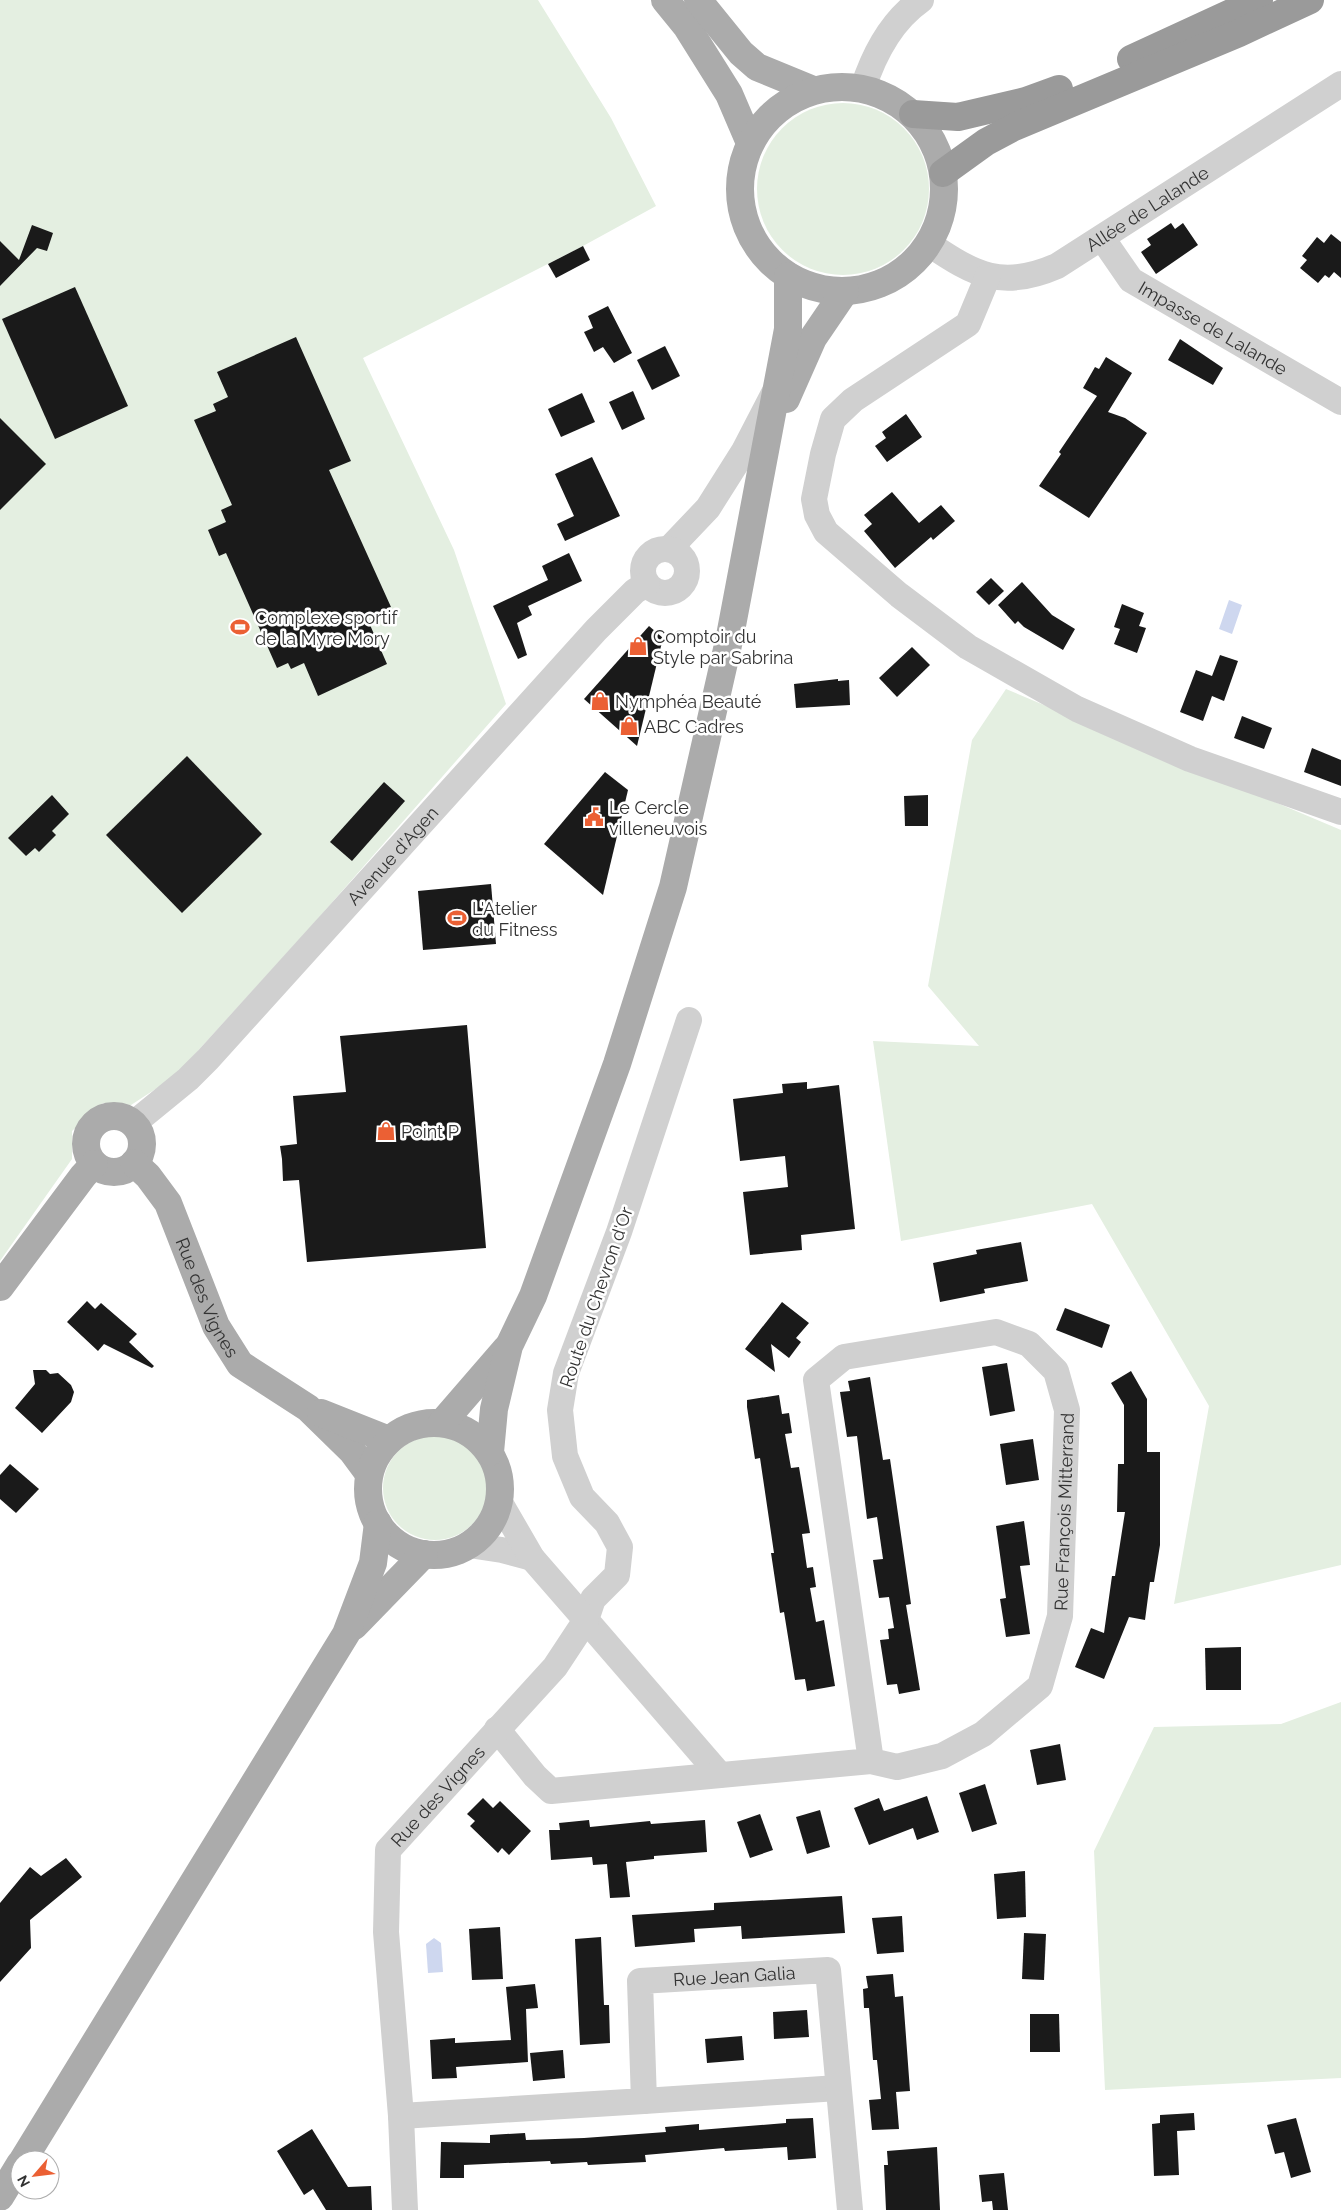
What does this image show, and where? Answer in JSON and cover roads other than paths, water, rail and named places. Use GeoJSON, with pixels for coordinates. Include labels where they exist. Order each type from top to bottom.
{"type":"FeatureCollection","features":[{"type":"Feature","properties":{"kind":"highway"},"geometry":{"type":"LineString","coordinates":[[913,114],[958,117],[1026,101],[1107,69],[1259,0]]}},
{"type":"Feature","properties":{"kind":"highway"},"geometry":{"type":"LineString","coordinates":[[943,173],[986,142],[1014,127],[1240,33],[1310,0]]}},
{"type":"Feature","properties":{"kind":"main road"},"geometry":{"type":"LineString","coordinates":[[665,0],[687,27],[730,94],[750,143]]}},
{"type":"Feature","properties":{"kind":"main road"},"geometry":{"type":"LineString","coordinates":[[698,0],[741,53],[757,67],[813,90]]}},
{"type":"Feature","properties":{"kind":"main road"},"geometry":{"type":"LineString","coordinates":[[838,86],[862,88],[890,98],[913,114],[933,141],[943,173],[944,198],[941,214],[929,244],[914,262],[897,276],[864,289],[846,291],[816,288],[788,276],[767,258],[752,236],[742,205],[741,173],[750,143],[766,120],[788,102],[813,90],[838,86]]}},
{"type":"Feature","properties":{"kind":"main road"},"geometry":{"type":"LineString","coordinates":[[490,1452],[494,1409],[509,1346],[533,1296],[618,1064],[673,887],[730,636],[777,388],[788,329],[788,276]]}},
{"type":"Feature","properties":{"kind":"main road"},"geometry":{"type":"LineString","coordinates":[[766,444],[813,338],[846,291]]}},
{"type":"Feature","properties":{"kind":"main road"},"geometry":{"type":"LineString","coordinates":[[110,1116],[127,1119],[134,1124],[141,1139],[141,1148],[134,1163],[127,1169],[110,1172],[94,1164],[88,1157],[86,1139],[95,1123],[110,1116]]}},
{"type":"Feature","properties":{"kind":"main road","name":"Rue des Vignes"},"geometry":{"type":"LineString","coordinates":[[134,1163],[148,1176],[168,1202],[216,1326],[240,1364],[308,1408],[389,1440]]}},
{"type":"Feature","properties":{"kind":"main road"},"geometry":{"type":"LineString","coordinates":[[0,1287],[94,1164]]}},
{"type":"Feature","properties":{"kind":"main road"},"geometry":{"type":"LineString","coordinates":[[442,1422],[509,1346]]}},
{"type":"Feature","properties":{"kind":"main road","name":"Rue des Vignes"},"geometry":{"type":"LineString","coordinates":[[308,1408],[352,1452],[369,1474]]}},
{"type":"Feature","properties":{"kind":"main road"},"geometry":{"type":"LineString","coordinates":[[442,1422],[460,1428],[477,1438],[490,1452],[497,1467],[500,1484],[499,1501],[494,1518],[484,1533],[469,1545],[440,1555],[424,1554],[406,1549],[390,1538],[378,1523],[370,1508],[369,1474],[376,1456],[389,1440],[404,1429],[423,1423],[442,1422]]}},
{"type":"Feature","properties":{"kind":"main road"},"geometry":{"type":"LineString","coordinates":[[29,2150],[346,1634],[373,1563],[378,1523]]}},
{"type":"Feature","properties":{"kind":"main road"},"geometry":{"type":"LineString","coordinates":[[346,1634],[424,1554]]}},
{"type":"Feature","properties":{"kind":"main road"},"geometry":{"type":"LineString","coordinates":[[0,2197],[10,2180]]}},
{"type":"Feature","properties":{"kind":"street"},"geometry":{"type":"LineString","coordinates":[[862,88],[869,70],[894,24],[921,0]]}},
{"type":"Feature","properties":{"kind":"street","name":"Allée de Lalande"},"geometry":{"type":"LineString","coordinates":[[929,244],[962,266],[988,276],[1010,279],[1036,276],[1057,266],[1102,238],[1341,84]]}},
{"type":"Feature","properties":{"kind":"street","name":"Impasse de Lalande"},"geometry":{"type":"LineString","coordinates":[[1102,238],[1131,280],[1341,402]]}},
{"type":"Feature","properties":{"kind":"street"},"geometry":{"type":"LineString","coordinates":[[988,276],[968,324],[853,400],[833,419],[823,454],[814,499],[817,515],[826,532],[900,595],[968,647],[1077,709],[1190,759],[1341,812]]}},
{"type":"Feature","properties":{"kind":"street"},"geometry":{"type":"LineString","coordinates":[[669,550],[708,508],[744,451],[777,388]]}},
{"type":"Feature","properties":{"kind":"street"},"geometry":{"type":"LineString","coordinates":[[669,550],[677,552],[684,560],[687,569],[686,578],[681,586],[673,592],[663,593],[654,590],[647,584],[643,570],[645,562],[655,552],[669,550]]}},
{"type":"Feature","properties":{"kind":"street","name":"Avenue d'Agen"},"geometry":{"type":"LineString","coordinates":[[134,1124],[188,1079],[208,1059],[596,630],[635,592],[647,584]]}},
{"type":"Feature","properties":{"kind":"street","name":"Route du Chevron d'Or"},"geometry":{"type":"LineString","coordinates":[[586,1620],[593,1599],[617,1575],[620,1548],[608,1523],[582,1497],[565,1456],[560,1410],[566,1373],[619,1232],[689,1020]]}},
{"type":"Feature","properties":{"kind":"street","name":"Rue François Mitterrand"},"geometry":{"type":"LineString","coordinates":[[497,1729],[535,1776],[551,1790],[871,1761],[897,1766],[942,1756],[983,1734],[1040,1686],[1060,1616],[1067,1410],[1056,1371],[1029,1344],[996,1332],[844,1357],[816,1380],[871,1761]]}},
{"type":"Feature","properties":{"kind":"street"},"geometry":{"type":"LineString","coordinates":[[499,1501],[532,1558],[720,1775]]}},
{"type":"Feature","properties":{"kind":"street"},"geometry":{"type":"LineString","coordinates":[[469,1545],[502,1550],[532,1558]]}},
{"type":"Feature","properties":{"kind":"street","name":"Rue des Vignes"},"geometry":{"type":"LineString","coordinates":[[405,2210],[401,2116],[386,1932],[388,1850],[555,1667],[586,1620]]}},
{"type":"Feature","properties":{"kind":"street","name":"Rue Jean Galia"},"geometry":{"type":"LineString","coordinates":[[644,2100],[640,1981],[828,1970],[850,2210]]}},
{"type":"Feature","properties":{"kind":"street"},"geometry":{"type":"LineString","coordinates":[[401,2116],[838,2088]]}},
{"type":"Feature","properties":{"kind":"water"},"geometry":{"type":"Polygon","coordinates":[[[1229,600],[1242,605],[1232,634],[1219,629],[1229,600]]]}},
{"type":"Feature","properties":{"kind":"water"},"geometry":{"type":"Polygon","coordinates":[[[434,1938],[441,1943],[443,1972],[428,1973],[426,1944],[434,1938]]]}},
{"type":"Feature","properties":{"kind":"place","name":"Complexe sportif de la Myre Mory"},"geometry":{"type":"Point","coordinates":[240,627]}},
{"type":"Feature","properties":{"kind":"place","name":"Comptoir du Style par Sabrina"},"geometry":{"type":"Point","coordinates":[638,646]}},
{"type":"Feature","properties":{"kind":"place","name":"Nymphéa Beauté"},"geometry":{"type":"Point","coordinates":[600,701]}},
{"type":"Feature","properties":{"kind":"place","name":"ABC Cadres"},"geometry":{"type":"Point","coordinates":[629,726]}},
{"type":"Feature","properties":{"kind":"place","name":"Le Cercle villeneuvois"},"geometry":{"type":"Point","coordinates":[594,817]}},
{"type":"Feature","properties":{"kind":"place","name":"L'Atelier du Fitness"},"geometry":{"type":"Point","coordinates":[457,918]}},
{"type":"Feature","properties":{"kind":"place","name":"Point P"},"geometry":{"type":"Point","coordinates":[386,1131]}}]}
